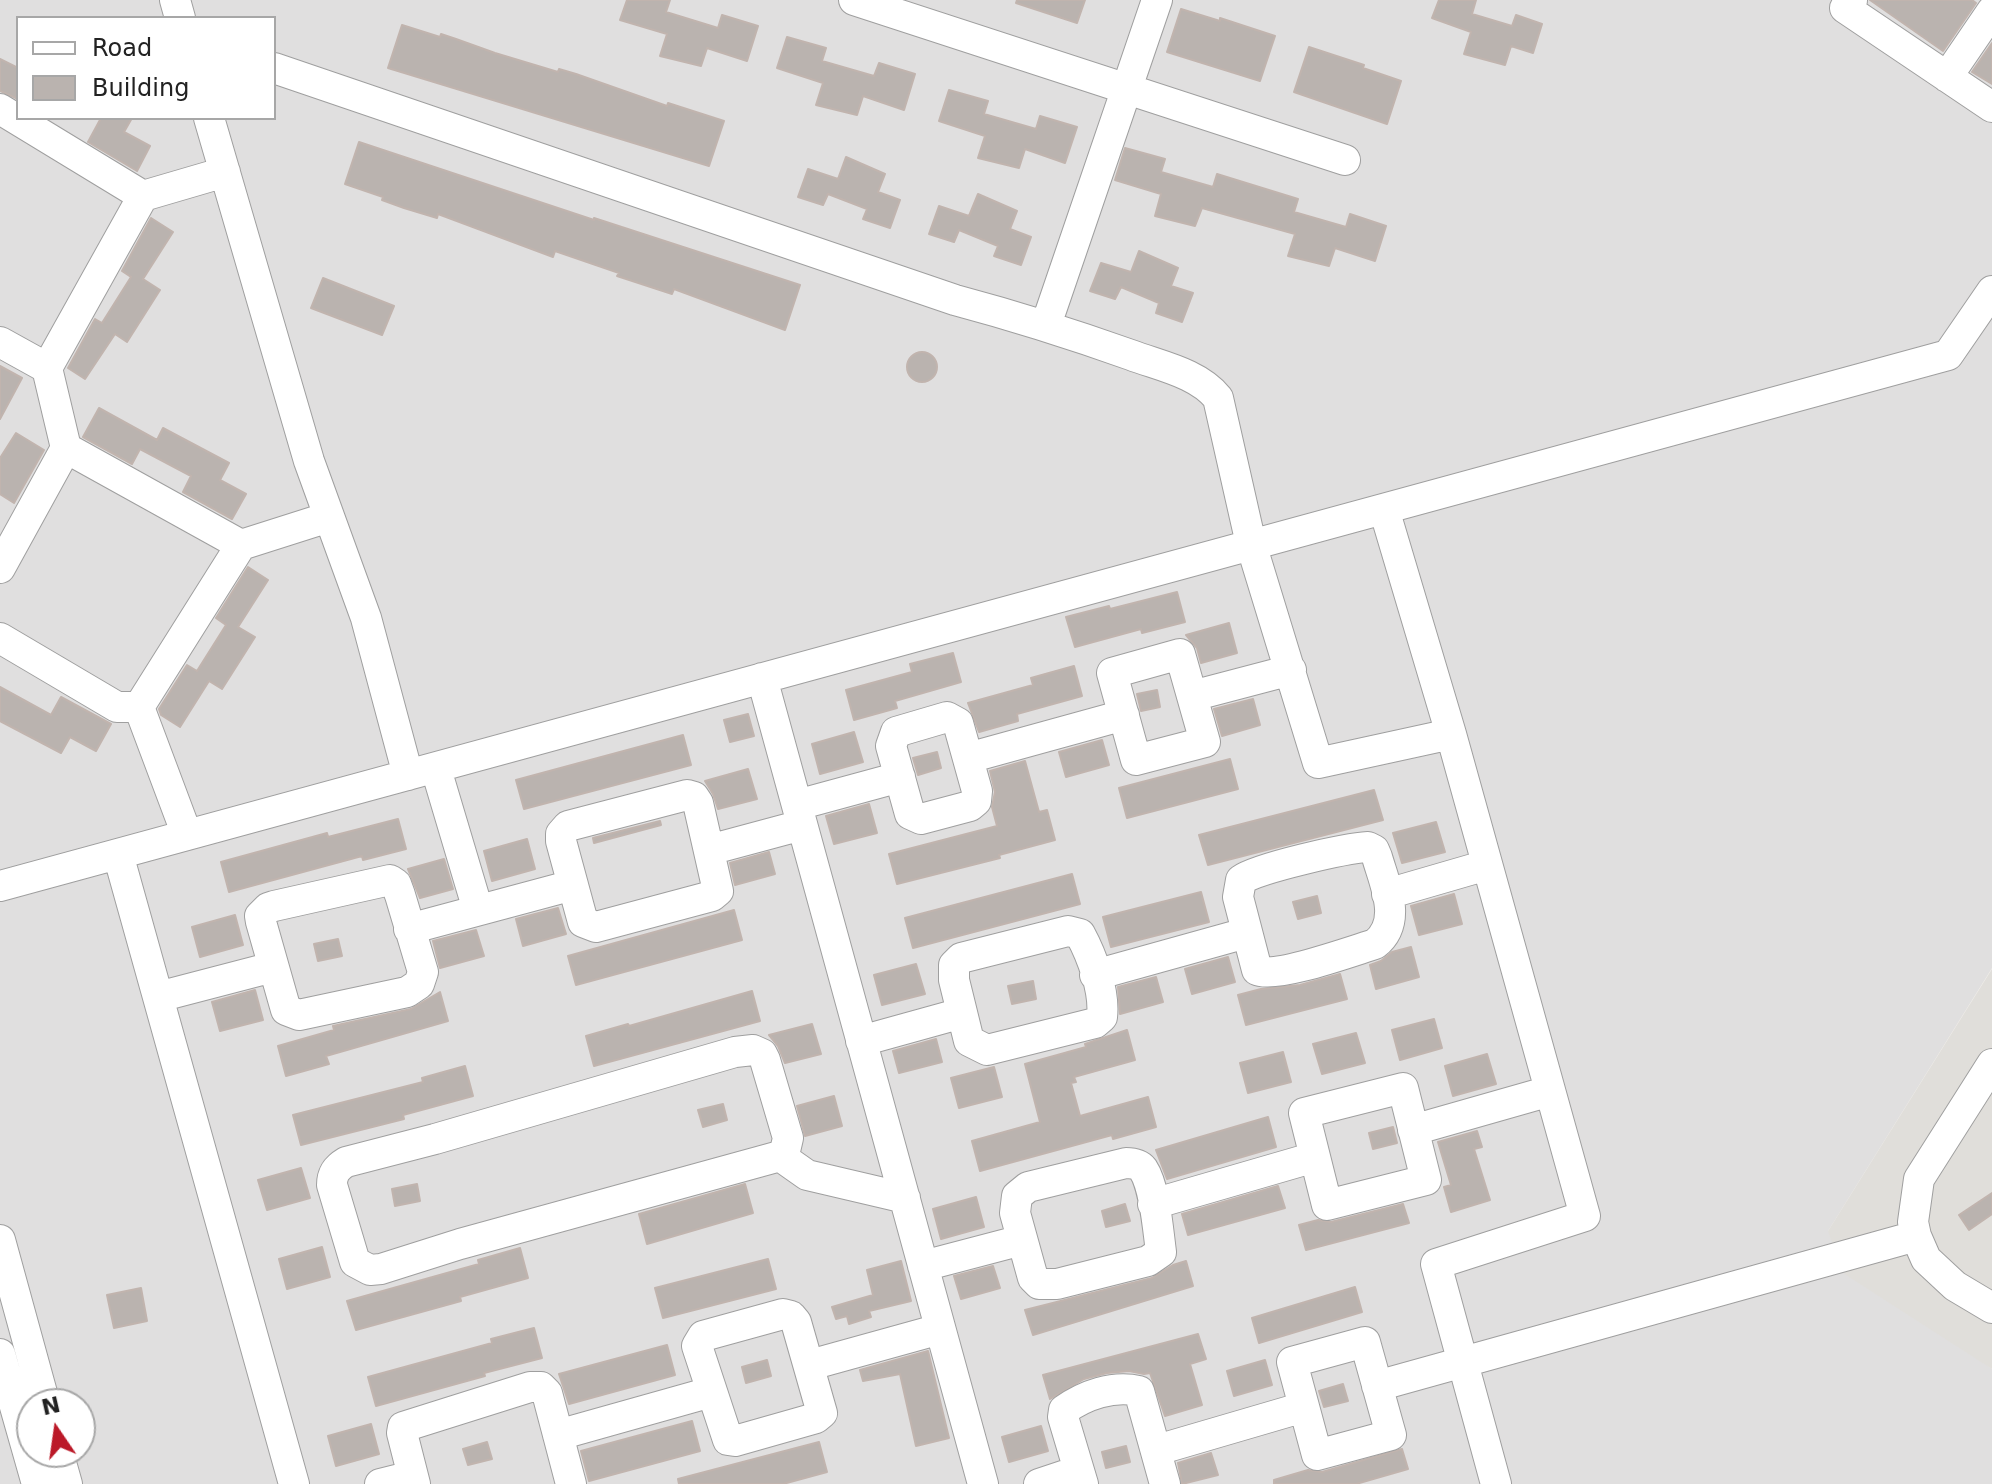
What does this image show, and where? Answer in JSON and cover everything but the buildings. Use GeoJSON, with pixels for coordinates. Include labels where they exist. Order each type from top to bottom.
{"type":"FeatureCollection","features":[{"type":"Feature","properties":{"kind":"street"},"geometry":{"type":"LineString","coordinates":[[854,0],[1345,160]]}},
{"type":"Feature","properties":{"kind":"street"},"geometry":{"type":"LineString","coordinates":[[1046,325],[1157,0]]}},
{"type":"Feature","properties":{"kind":"street"},"geometry":{"type":"LineString","coordinates":[[1852,0],[1845,8],[1992,107]]}},
{"type":"Feature","properties":{"kind":"street"},"geometry":{"type":"LineString","coordinates":[[1947,77],[1992,11]]}},
{"type":"Feature","properties":{"kind":"street"},"geometry":{"type":"LineString","coordinates":[[276,69],[955,300],[1046,325],[1181,373],[1210,388],[1218,398],[1251,544],[1318,763],[1451,734]]}},
{"type":"Feature","properties":{"kind":"street"},"geometry":{"type":"LineString","coordinates":[[18,120],[143,196]]}},
{"type":"Feature","properties":{"kind":"street"},"geometry":{"type":"LineString","coordinates":[[210,120],[309,461],[422,772],[478,910]]}},
{"type":"Feature","properties":{"kind":"street"},"geometry":{"type":"LineString","coordinates":[[0,568],[66,448],[47,368],[143,196],[225,172]]}},
{"type":"Feature","properties":{"kind":"street"},"geometry":{"type":"LineString","coordinates":[[0,886],[1948,355],[1992,291]]}},
{"type":"Feature","properties":{"kind":"street"},"geometry":{"type":"LineString","coordinates":[[0,342],[47,368]]}},
{"type":"Feature","properties":{"kind":"street"},"geometry":{"type":"LineString","coordinates":[[66,448],[241,545]]}},
{"type":"Feature","properties":{"kind":"street"},"geometry":{"type":"LineString","coordinates":[[1384,509],[1451,734],[1585,1216],[1436,1264],[1496,1484]]}},
{"type":"Feature","properties":{"kind":"street"},"geometry":{"type":"LineString","coordinates":[[139,707],[241,545],[329,517]]}},
{"type":"Feature","properties":{"kind":"street"},"geometry":{"type":"LineString","coordinates":[[0,638],[117,707],[139,707]]}},
{"type":"Feature","properties":{"kind":"street"},"geometry":{"type":"LineString","coordinates":[[1180,654],[1205,742],[1136,760],[1124,715],[1112,673],[1180,654]]}},
{"type":"Feature","properties":{"kind":"street"},"geometry":{"type":"LineString","coordinates":[[1192,696],[1291,670]]}},
{"type":"Feature","properties":{"kind":"street"},"geometry":{"type":"LineString","coordinates":[[762,678],[983,1484]]}},
{"type":"Feature","properties":{"kind":"street"},"geometry":{"type":"LineString","coordinates":[[139,707],[187,835]]}},
{"type":"Feature","properties":{"kind":"street"},"geometry":{"type":"LineString","coordinates":[[968,758],[1124,715]]}},
{"type":"Feature","properties":{"kind":"street"},"geometry":{"type":"LineString","coordinates":[[947,717],[958,723],[977,791],[976,801],[958,809],[915,818],[910,814],[900,777],[891,746],[896,732],[947,717]]}},
{"type":"Feature","properties":{"kind":"street"},"geometry":{"type":"LineString","coordinates":[[709,850],[900,777]]}},
{"type":"Feature","properties":{"kind":"street"},"geometry":{"type":"LineString","coordinates":[[687,795],[694,797],[698,803],[709,850],[718,883],[718,891],[712,896],[596,927],[583,922],[561,834],[568,826],[687,795]]}},
{"type":"Feature","properties":{"kind":"street"},"geometry":{"type":"LineString","coordinates":[[1368,847],[1374,850],[1392,917],[1387,933],[1375,944],[1271,973],[1257,970],[1246,933],[1238,887],[1248,875],[1347,849],[1368,847]]}},
{"type":"Feature","properties":{"kind":"street"},"geometry":{"type":"LineString","coordinates":[[118,854],[294,1484]]}},
{"type":"Feature","properties":{"kind":"street"},"geometry":{"type":"LineString","coordinates":[[1387,894],[1487,865]]}},
{"type":"Feature","properties":{"kind":"street"},"geometry":{"type":"LineString","coordinates":[[390,880],[396,884],[409,929],[423,972],[419,984],[407,992],[299,1015],[286,1010],[260,916],[274,906],[390,880]]}},
{"type":"Feature","properties":{"kind":"street"},"geometry":{"type":"LineString","coordinates":[[409,929],[573,885]]}},
{"type":"Feature","properties":{"kind":"street"},"geometry":{"type":"LineString","coordinates":[[1068,931],[1080,934],[1089,951],[1103,1007],[1102,1017],[1095,1023],[987,1050],[969,1041],[962,1013],[954,980],[954,965],[961,958],[1068,931]]}},
{"type":"Feature","properties":{"kind":"street"},"geometry":{"type":"LineString","coordinates":[[1095,975],[1246,933]]}},
{"type":"Feature","properties":{"kind":"street"},"geometry":{"type":"LineString","coordinates":[[158,997],[273,967]]}},
{"type":"Feature","properties":{"kind":"street"},"geometry":{"type":"LineString","coordinates":[[861,1041],[962,1013]]}},
{"type":"Feature","properties":{"kind":"street"},"geometry":{"type":"LineString","coordinates":[[743,1050],[762,1054],[765,1060],[788,1138],[785,1151],[780,1156],[370,1270],[355,1262],[332,1185],[332,1176],[346,1162],[743,1050]]}},
{"type":"Feature","properties":{"kind":"street"},"geometry":{"type":"LineString","coordinates":[[1992,1064],[1919,1179],[1913,1222],[1926,1259],[1955,1286],[1992,1308]]}},
{"type":"Feature","properties":{"kind":"street"},"geometry":{"type":"LineString","coordinates":[[1403,1088],[1413,1130],[1426,1180],[1327,1205],[1304,1113],[1403,1088]]}},
{"type":"Feature","properties":{"kind":"street"},"geometry":{"type":"LineString","coordinates":[[1413,1130],[1550,1091]]}},
{"type":"Feature","properties":{"kind":"street"},"geometry":{"type":"LineString","coordinates":[[780,1156],[807,1175],[905,1198]]}},
{"type":"Feature","properties":{"kind":"street"},"geometry":{"type":"LineString","coordinates":[[1153,1204],[1315,1157]]}},
{"type":"Feature","properties":{"kind":"street"},"geometry":{"type":"LineString","coordinates":[[1126,1163],[1135,1164],[1144,1172],[1153,1204],[1161,1252],[1148,1261],[1057,1284],[1039,1284],[1033,1278],[1015,1213],[1017,1196],[1028,1187],[1126,1163]]}},
{"type":"Feature","properties":{"kind":"street"},"geometry":{"type":"LineString","coordinates":[[1377,1386],[1916,1236]]}},
{"type":"Feature","properties":{"kind":"street"},"geometry":{"type":"LineString","coordinates":[[0,1240],[41,1388]]}},
{"type":"Feature","properties":{"kind":"street"},"geometry":{"type":"LineString","coordinates":[[923,1266],[1022,1240]]}},
{"type":"Feature","properties":{"kind":"street"},"geometry":{"type":"LineString","coordinates":[[783,1314],[791,1316],[796,1322],[810,1365],[822,1413],[816,1418],[735,1441],[728,1440],[697,1346],[703,1336],[783,1314]]}},
{"type":"Feature","properties":{"kind":"street"},"geometry":{"type":"LineString","coordinates":[[810,1365],[940,1329]]}},
{"type":"Feature","properties":{"kind":"street"},"geometry":{"type":"LineString","coordinates":[[1365,1342],[1377,1386],[1391,1435],[1317,1455],[1292,1362],[1365,1342]]}},
{"type":"Feature","properties":{"kind":"street"},"geometry":{"type":"LineString","coordinates":[[0,1354],[37,1484]]}},
{"type":"Feature","properties":{"kind":"street"},"geometry":{"type":"LineString","coordinates":[[380,1484],[413,1480],[403,1427],[530,1387],[541,1387],[547,1393],[571,1484]]}},
{"type":"Feature","properties":{"kind":"street"},"geometry":{"type":"LineString","coordinates":[[1039,1484],[1081,1478],[1063,1417],[1064,1410],[1087,1397],[1117,1389],[1139,1391],[1165,1484]]}},
{"type":"Feature","properties":{"kind":"street"},"geometry":{"type":"LineString","coordinates":[[558,1435],[711,1392]]}},
{"type":"Feature","properties":{"kind":"street"},"geometry":{"type":"LineString","coordinates":[[1157,1450],[1304,1407]]}},
{"type":"Feature","properties":{"kind":"shaded area"},"geometry":{"type":"Polygon","coordinates":[[[0,0],[1992,0],[1992,968],[1828,1231],[1992,1369],[1992,1484],[0,1484],[0,0]]]}},
{"type":"Feature","properties":{"kind":"shaded area"},"geometry":{"type":"Polygon","coordinates":[[[1992,969],[1992,1369],[1843,1273],[1828,1231],[1992,969]]]}}]}
